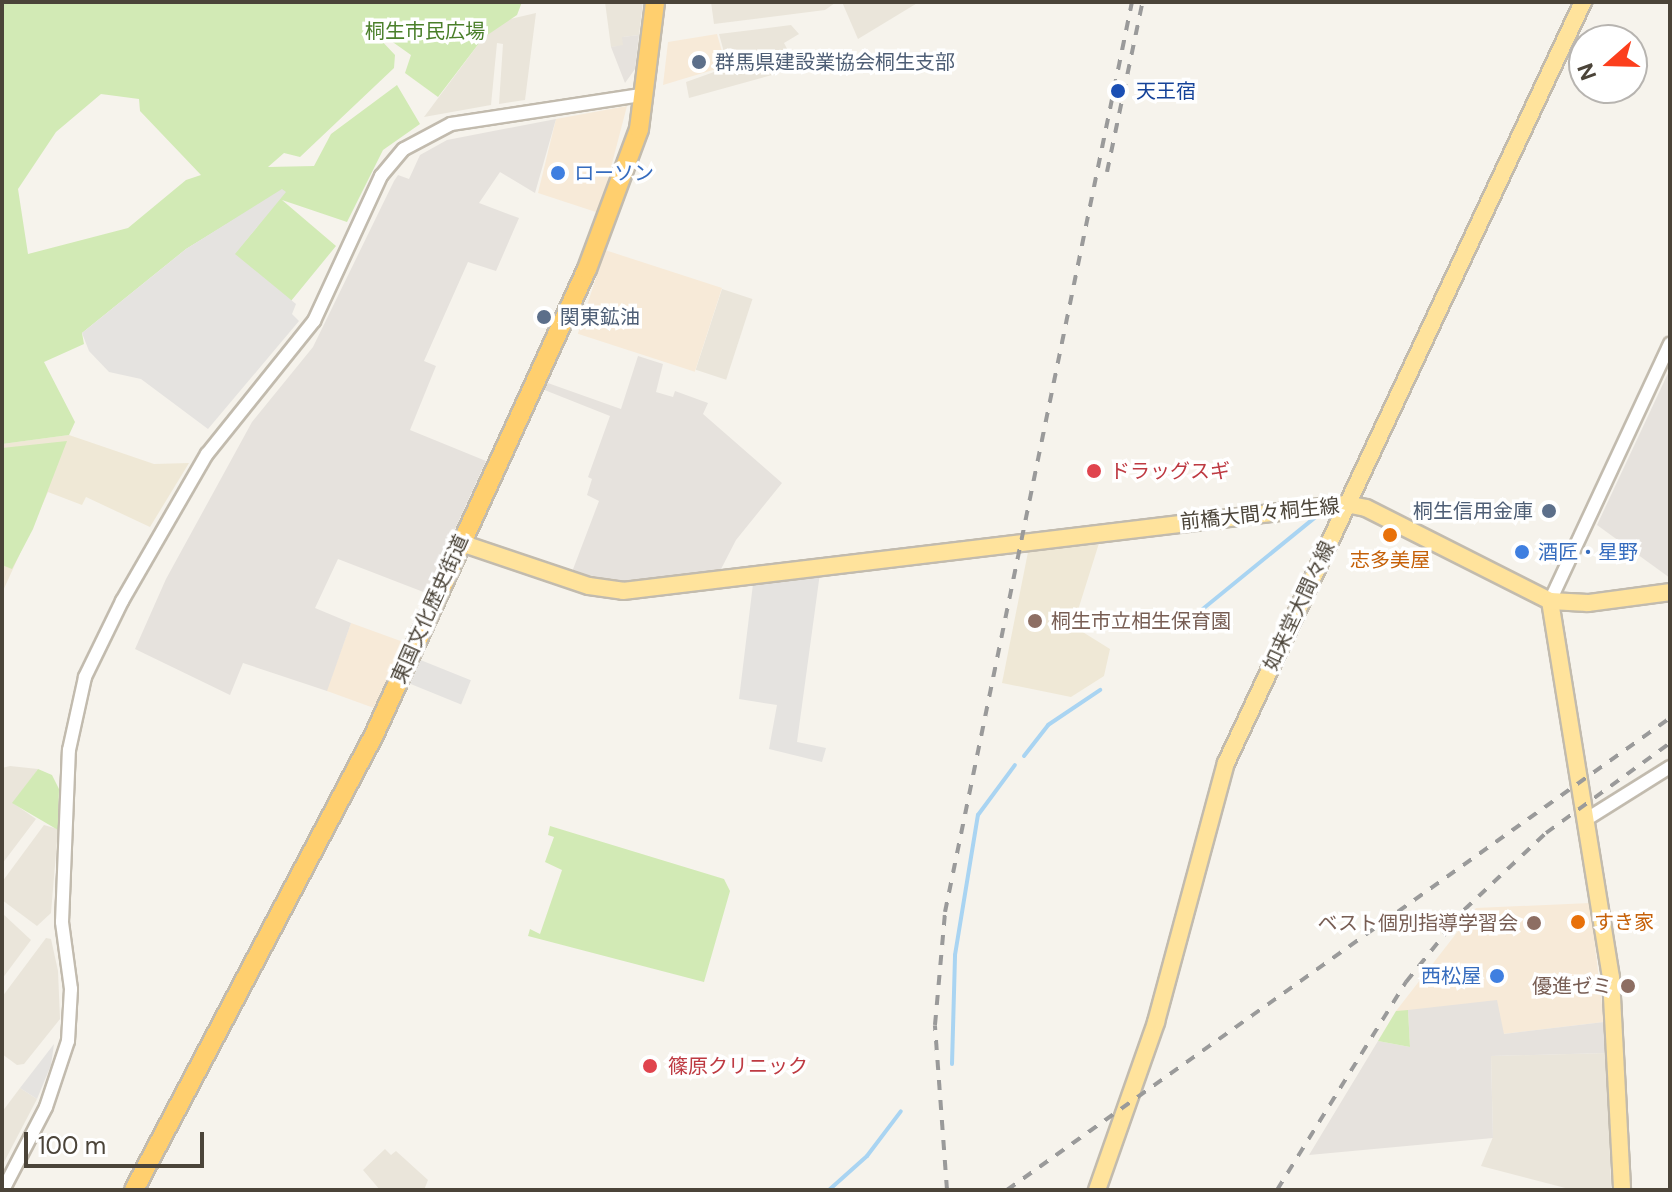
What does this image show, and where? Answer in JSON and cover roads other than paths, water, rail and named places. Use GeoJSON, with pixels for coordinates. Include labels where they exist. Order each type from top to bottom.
{"type":"FeatureCollection","features":[{"type":"Feature","properties":{"kind":"highway","name":"東国文化歴史街道"},"geometry":{"type":"LineString","coordinates":[[134,1190],[364,755],[615,203],[646,94],[655,2]]}},
{"type":"Feature","properties":{"kind":"main road","name":"如来堂大間々線"},"geometry":{"type":"LineString","coordinates":[[1097,1190],[1159,1011],[1226,763],[1583,2]]}},
{"type":"Feature","properties":{"kind":"main road","name":"前橋大間々桐生線"},"geometry":{"type":"LineString","coordinates":[[461,543],[589,586],[623,591],[1346,504],[1366,508],[1550,601]]}},
{"type":"Feature","properties":{"kind":"main road"},"geometry":{"type":"LineString","coordinates":[[1622,1190],[1617,1041],[1587,819],[1550,601],[1588,603],[1670,592]]}},
{"type":"Feature","properties":{"kind":"street"},"geometry":{"type":"LineString","coordinates":[[3,1190],[46,1107],[68,1041],[71,989],[62,906],[69,750],[81,692],[108,626],[207,454],[314,321],[381,176],[412,142],[451,124],[646,94]]}},
{"type":"Feature","properties":{"kind":"street"},"geometry":{"type":"LineString","coordinates":[[1550,601],[1670,344]]}},
{"type":"Feature","properties":{"kind":"street"},"geometry":{"type":"LineString","coordinates":[[1587,819],[1604,813],[1670,767]]}},
{"type":"Feature","properties":{"kind":"waterway"},"geometry":{"type":"LineString","coordinates":[[1177,630],[1319,514]]}},
{"type":"Feature","properties":{"kind":"waterway"},"geometry":{"type":"LineString","coordinates":[[1024,756],[1048,725],[1100,690]]}},
{"type":"Feature","properties":{"kind":"waterway"},"geometry":{"type":"LineString","coordinates":[[952,1064],[955,955],[978,815],[1015,765]]}},
{"type":"Feature","properties":{"kind":"waterway"},"geometry":{"type":"LineString","coordinates":[[829,1190],[867,1156],[901,1111]]}},
{"type":"Feature","properties":{"kind":"railway"},"geometry":{"type":"LineString","coordinates":[[947,1190],[935,1025],[945,912],[1132,2]]}},
{"type":"Feature","properties":{"kind":"railway"},"geometry":{"type":"LineString","coordinates":[[1107,172],[1142,4]]}},
{"type":"Feature","properties":{"kind":"railway"},"geometry":{"type":"LineString","coordinates":[[1007,1190],[1670,718]]}},
{"type":"Feature","properties":{"kind":"railway"},"geometry":{"type":"LineString","coordinates":[[1277,1190],[1406,982],[1464,910],[1546,833],[1670,743]]}},
{"type":"Feature","properties":{"kind":"place","name":"群馬県建設業協会桐生支部"},"geometry":{"type":"Point","coordinates":[699,62]}},
{"type":"Feature","properties":{"kind":"place","name":"天王宿"},"geometry":{"type":"Point","coordinates":[1118,91]}},
{"type":"Feature","properties":{"kind":"place","name":"ローソン"},"geometry":{"type":"Point","coordinates":[558,173]}},
{"type":"Feature","properties":{"kind":"place","name":"関東鉱油"},"geometry":{"type":"Point","coordinates":[544,317]}},
{"type":"Feature","properties":{"kind":"place","name":"ドラッグスギ"},"geometry":{"type":"Point","coordinates":[1094,471]}},
{"type":"Feature","properties":{"kind":"place","name":"桐生信用金庫"},"geometry":{"type":"Point","coordinates":[1549,511]}},
{"type":"Feature","properties":{"kind":"place","name":"志多美屋"},"geometry":{"type":"Point","coordinates":[1390,535]}},
{"type":"Feature","properties":{"kind":"place","name":"酒匠・星野"},"geometry":{"type":"Point","coordinates":[1522,552]}},
{"type":"Feature","properties":{"kind":"place","name":"桐生市立相生保育園"},"geometry":{"type":"Point","coordinates":[1035,621]}},
{"type":"Feature","properties":{"kind":"place","name":"すき家"},"geometry":{"type":"Point","coordinates":[1578,922]}},
{"type":"Feature","properties":{"kind":"place","name":"ベスト個別指導学習会"},"geometry":{"type":"Point","coordinates":[1534,923]}},
{"type":"Feature","properties":{"kind":"place","name":"西松屋"},"geometry":{"type":"Point","coordinates":[1497,976]}},
{"type":"Feature","properties":{"kind":"place","name":"優進ゼミ"},"geometry":{"type":"Point","coordinates":[1628,986]}},
{"type":"Feature","properties":{"kind":"place","name":"篠原クリニック"},"geometry":{"type":"Point","coordinates":[650,1066]}},
{"type":"Feature","properties":{"kind":"park label","name":"桐生市民広場"},"geometry":{"type":"Point","coordinates":[425,31]}}]}
